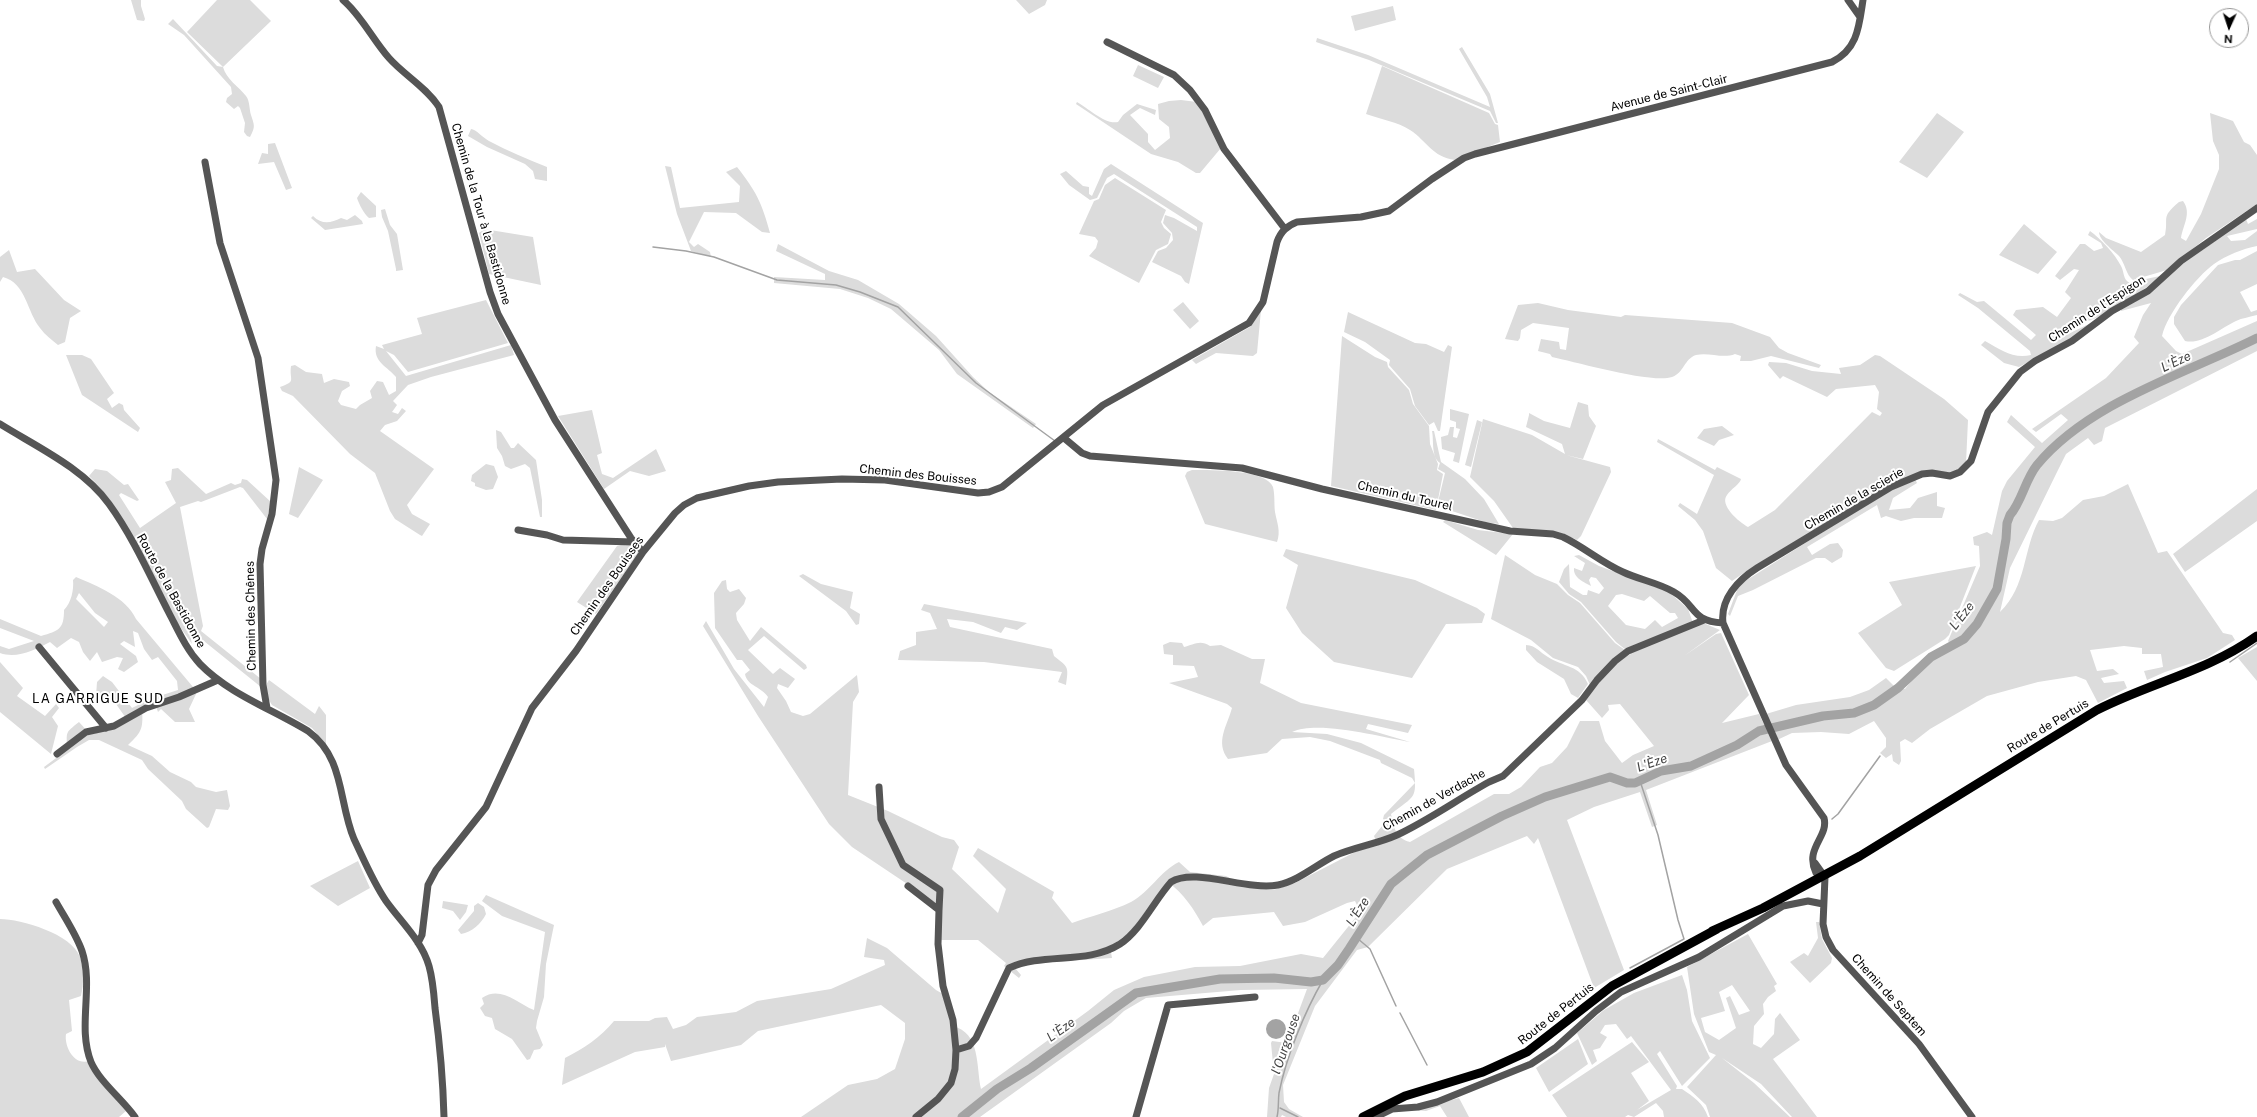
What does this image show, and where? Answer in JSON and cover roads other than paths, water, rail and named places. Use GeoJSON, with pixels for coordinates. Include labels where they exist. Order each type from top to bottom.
{"type":"FeatureCollection","features":[{"type":"Feature","properties":{"kind":"main road","name":"Route de Pertuis"},"geometry":{"type":"LineString","coordinates":[[1363,1117],[1405,1096],[1482,1072],[1521,1056],[1551,1036],[1612,986],[1889,838],[2097,710],[2122,698],[2198,669],[2229,655],[2257,636]]}},
{"type":"Feature","properties":{"kind":"street","name":"Chemin de la Tour à la Bastidonne"},"geometry":{"type":"LineString","coordinates":[[343,0],[387,56],[399,69],[432,97],[438,105],[490,292],[498,314],[555,420],[634,542],[643,552]]}},
{"type":"Feature","properties":{"kind":"street"},"geometry":{"type":"LineString","coordinates":[[1848,0],[1860,17]]}},
{"type":"Feature","properties":{"kind":"street","name":"Avenue de Saint-Clair"},"geometry":{"type":"LineString","coordinates":[[1285,229],[1297,222],[1361,217],[1389,211],[1464,158],[1474,154],[1832,62],[1840,58],[1857,38],[1863,0]]}},
{"type":"Feature","properties":{"kind":"street"},"geometry":{"type":"LineString","coordinates":[[1107,42],[1174,75],[1190,90],[1205,110],[1224,149],[1285,229]]}},
{"type":"Feature","properties":{"kind":"street","name":"Chemin des Chênes"},"geometry":{"type":"LineString","coordinates":[[204,162],[220,243],[258,358],[276,480],[272,514],[262,549],[260,564],[263,685],[267,708]]}},
{"type":"Feature","properties":{"kind":"street","name":"Chemin de l'Espigon"},"geometry":{"type":"LineString","coordinates":[[1992,405],[2020,372],[2035,361],[2072,341],[2112,311],[2148,291],[2181,261],[2257,208]]}},
{"type":"Feature","properties":{"kind":"street","name":"Chemin des Bouisses"},"geometry":{"type":"LineString","coordinates":[[418,943],[422,935],[428,884],[436,870],[486,807],[532,708],[576,651],[643,552],[675,513],[684,505],[697,498],[730,490],[778,482],[867,479],[961,491],[989,492],[1002,487],[1103,405],[1249,323],[1261,307],[1277,242],[1285,229]]}},
{"type":"Feature","properties":{"kind":"street","name":"Chemin de la scierie"},"geometry":{"type":"LineString","coordinates":[[1723,623],[1723,612],[1733,588],[1743,577],[1757,568],[1891,487],[1922,474],[1932,473],[1950,476],[1960,472],[1971,461],[1988,412],[1992,405]]}},
{"type":"Feature","properties":{"kind":"street","name":"Route de la Bastidonne"},"geometry":{"type":"LineString","coordinates":[[0,424],[81,476],[105,500],[135,546],[186,645],[200,664],[218,680],[316,737],[331,758],[338,774],[350,829],[374,882],[424,953],[431,976],[441,1061],[444,1117]]}},
{"type":"Feature","properties":{"kind":"street","name":"Chemin du Tourel"},"geometry":{"type":"LineString","coordinates":[[1064,438],[1082,453],[1090,456],[1242,468],[1322,489],[1510,531],[1553,534],[1563,537],[1624,573],[1674,591],[1683,598],[1692,611],[1704,620]]}},
{"type":"Feature","properties":{"kind":"street"},"geometry":{"type":"LineString","coordinates":[[518,530],[548,535],[563,540],[634,542]]}},
{"type":"Feature","properties":{"kind":"street"},"geometry":{"type":"LineString","coordinates":[[1704,620],[1723,623],[1790,772],[1824,818],[1825,827],[1814,848],[1813,861],[1821,874]]}},
{"type":"Feature","properties":{"kind":"street","name":"Chemin de Verdache"},"geometry":{"type":"LineString","coordinates":[[956,1050],[969,1046],[976,1038],[1009,968],[1028,961],[1092,955],[1120,944],[1137,926],[1171,882],[1178,878],[1190,876],[1248,886],[1278,885],[1334,857],[1363,845],[1378,843],[1398,835],[1489,782],[1503,776],[1582,700],[1605,671],[1628,651],[1704,620]]}},
{"type":"Feature","properties":{"kind":"street"},"geometry":{"type":"LineString","coordinates":[[39,647],[106,728]]}},
{"type":"Feature","properties":{"kind":"street"},"geometry":{"type":"LineString","coordinates":[[57,754],[86,732],[114,726],[146,708],[179,697],[218,680]]}},
{"type":"Feature","properties":{"kind":"street"},"geometry":{"type":"LineString","coordinates":[[879,787],[881,819],[903,865],[940,890],[938,944],[943,986],[953,1020],[956,1050],[951,1083],[938,1099],[916,1117]]}},
{"type":"Feature","properties":{"kind":"street","name":"Chemin de Septem"},"geometry":{"type":"LineString","coordinates":[[1821,874],[1824,932],[1833,950],[1919,1044],[1972,1117]]}},
{"type":"Feature","properties":{"kind":"street"},"geometry":{"type":"LineString","coordinates":[[908,886],[939,910]]}},
{"type":"Feature","properties":{"kind":"street"},"geometry":{"type":"LineString","coordinates":[[1376,1117],[1392,1109],[1418,1107],[1437,1102],[1530,1064],[1551,1052],[1600,1008],[1621,992],[1699,957],[1783,906],[1808,901],[1823,904]]}},
{"type":"Feature","properties":{"kind":"street"},"geometry":{"type":"LineString","coordinates":[[56,902],[82,952],[86,997],[84,1021],[91,1062],[98,1074],[135,1117]]}},
{"type":"Feature","properties":{"kind":"street"},"geometry":{"type":"LineString","coordinates":[[1136,1117],[1168,1005],[1255,996]]}},
{"type":"Feature","properties":{"kind":"waterway"},"geometry":{"type":"LineString","coordinates":[[653,247],[686,251],[714,257],[777,280],[836,285],[860,292],[898,307],[976,383],[1055,441]]}},
{"type":"Feature","properties":{"kind":"waterway","name":"L'Èze"},"geometry":{"type":"LineString","coordinates":[[962,1117],[997,1089],[1031,1068],[1136,993],[1220,979],[1274,978],[1311,982],[1323,980],[1338,965],[1391,884],[1427,855],[1502,816],[1545,797],[1610,777],[1627,783],[1635,783],[1661,771],[1691,766],[1737,745],[1759,731],[1823,716],[1854,713],[1874,705],[1898,688],[1931,657],[1964,639],[1977,624],[1997,589],[2006,539],[2007,523],[2010,515],[2018,503],[2029,477],[2037,465],[2058,443],[2083,424],[2140,391],[2257,338]]}},
{"type":"Feature","properties":{"kind":"waterway"},"geometry":{"type":"LineString","coordinates":[[2230,662],[2257,643]]}},
{"type":"Feature","properties":{"kind":"waterway"},"geometry":{"type":"LineString","coordinates":[[1832,819],[1838,814],[1880,756]]}},
{"type":"Feature","properties":{"kind":"waterway"},"geometry":{"type":"LineString","coordinates":[[1630,968],[1684,939],[1678,920],[1658,835],[1640,781]]}},
{"type":"Feature","properties":{"kind":"waterway"},"geometry":{"type":"LineString","coordinates":[[1357,938],[1370,949],[1396,1006]]}},
{"type":"Feature","properties":{"kind":"waterway","name":"l'Ourgouse"},"geometry":{"type":"LineString","coordinates":[[1277,1117],[1279,1093],[1291,1050],[1303,1020],[1323,980]]}},
{"type":"Feature","properties":{"kind":"waterway"},"geometry":{"type":"LineString","coordinates":[[1400,1013],[1427,1065]]}},
{"type":"Feature","properties":{"kind":"waterway"},"geometry":{"type":"LineString","coordinates":[[1280,1108],[1298,1117]]}},
{"type":"Feature","properties":{"kind":"district","name":"LA GARRIGUE SUD"},"geometry":{"type":"Point","coordinates":[98,699]}}]}
